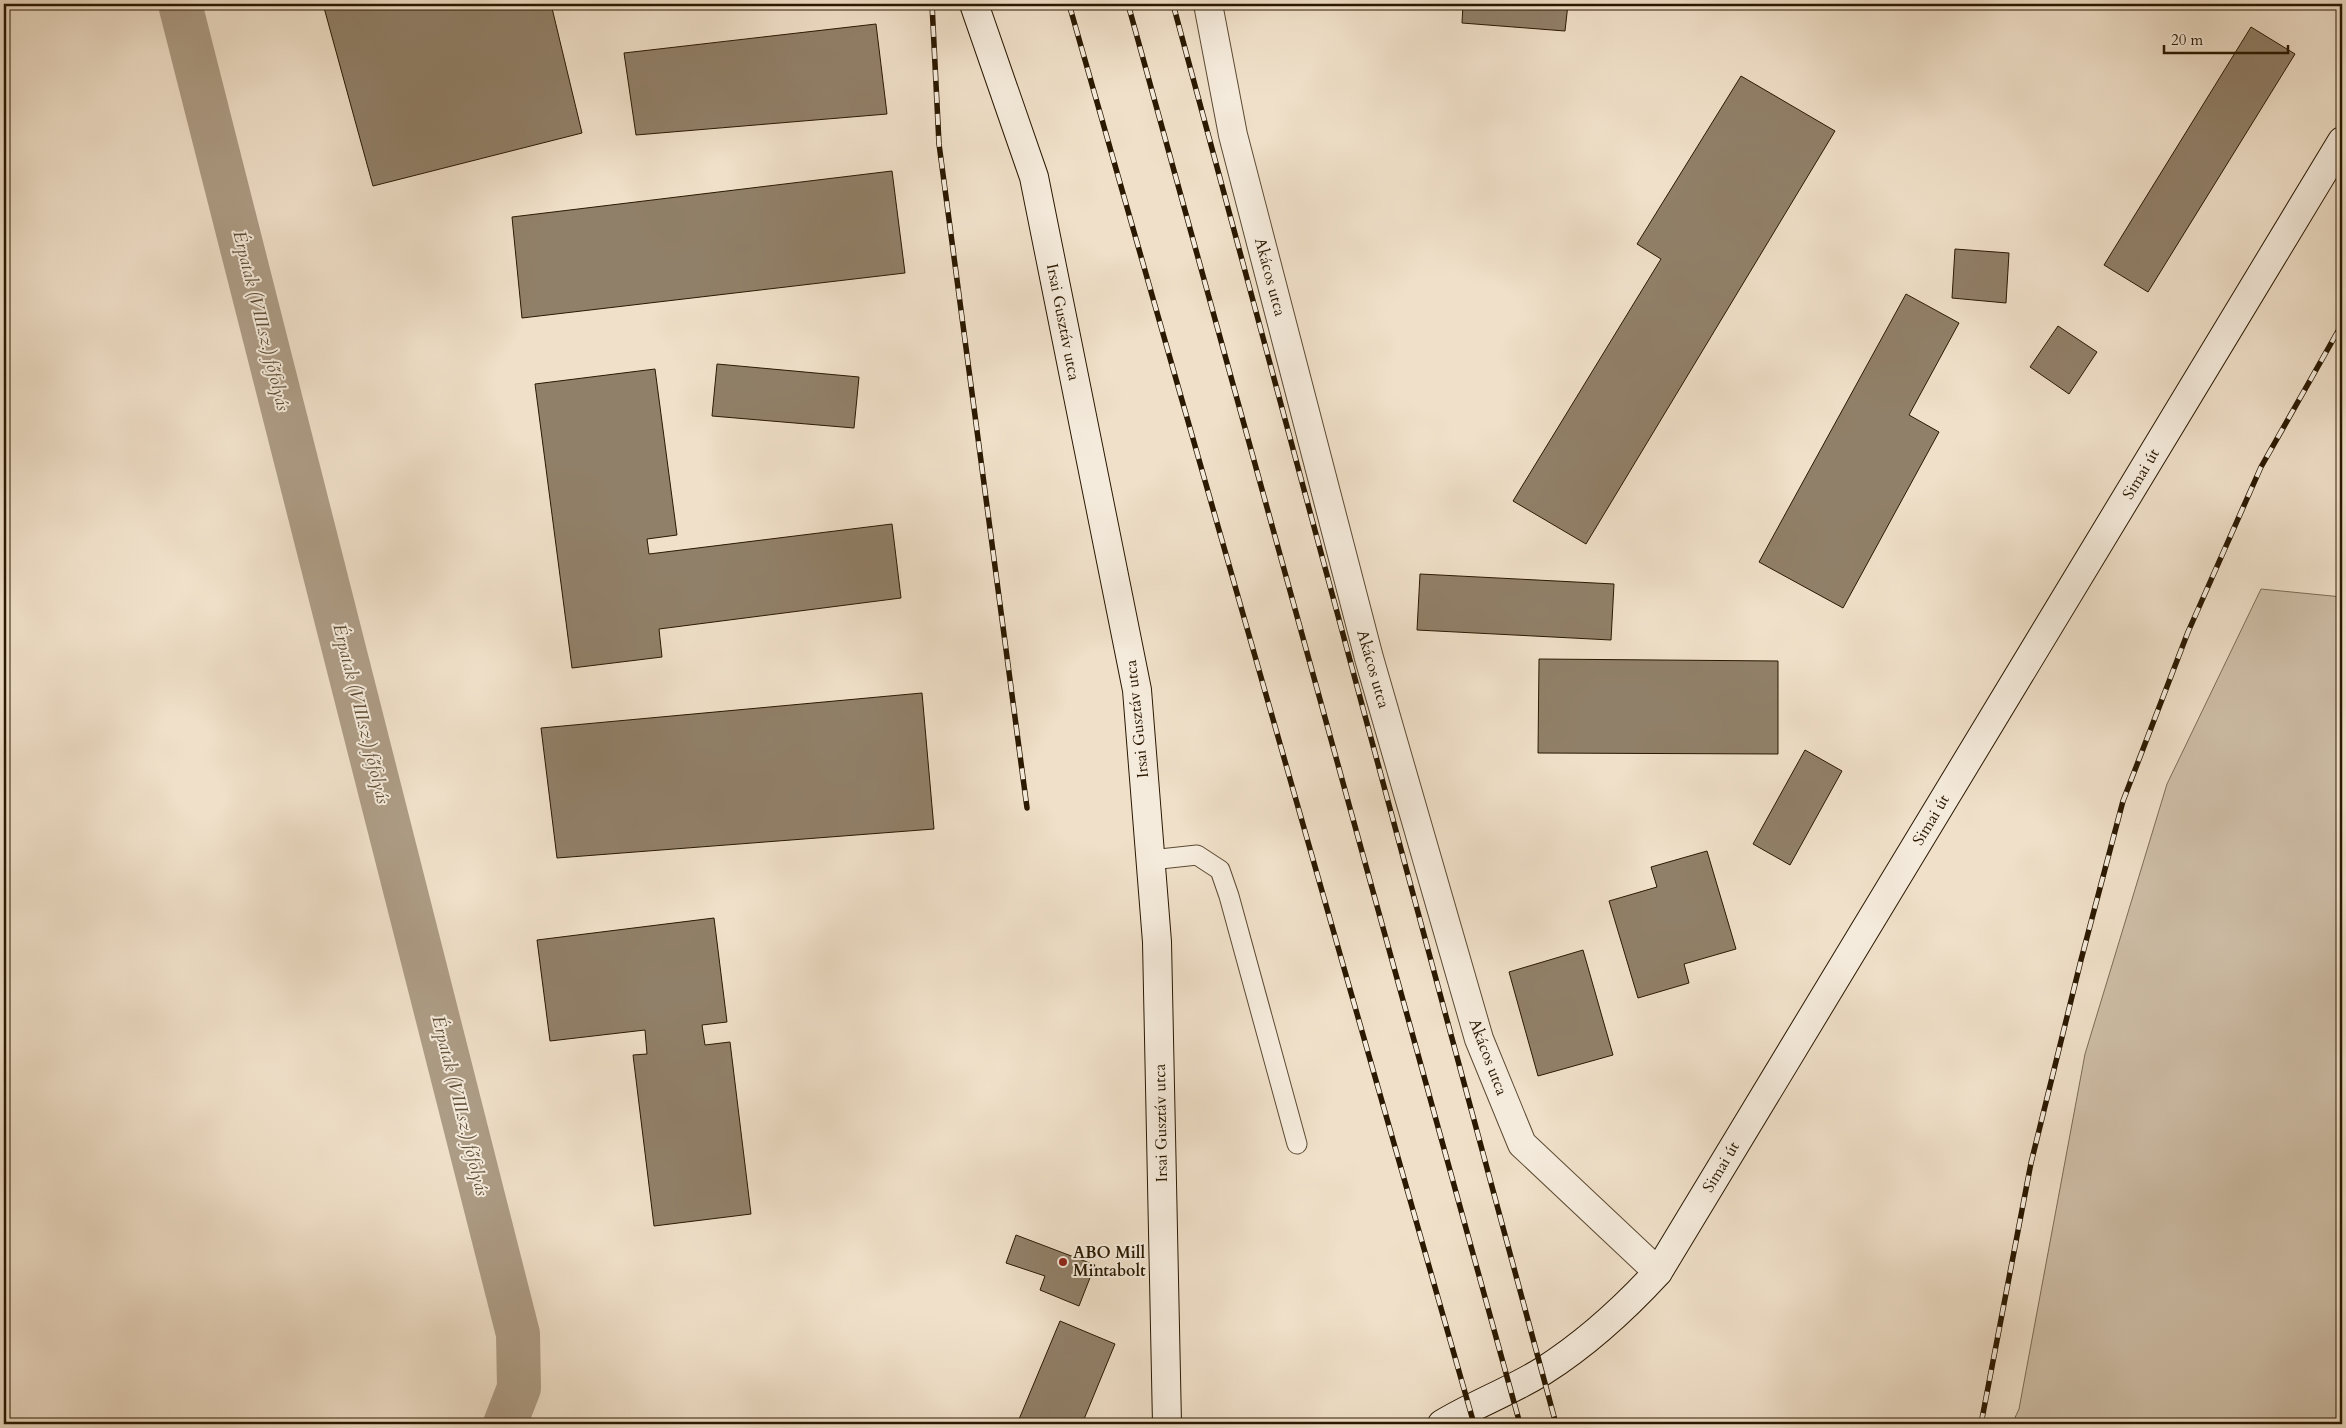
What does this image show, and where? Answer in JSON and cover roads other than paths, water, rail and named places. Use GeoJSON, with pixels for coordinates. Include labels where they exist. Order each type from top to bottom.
{"type":"FeatureCollection","features":[{"type":"Feature","properties":{"kind":"street","name":"Irsai Gusztáv utca"},"geometry":{"type":"LineString","coordinates":[[974,4],[1034,177],[1137,690],[1157,942],[1167,1424]]}},
{"type":"Feature","properties":{"kind":"street","name":"Akácos utca"},"geometry":{"type":"LineString","coordinates":[[1208,4],[1233,135],[1364,638],[1479,1039],[1522,1144],[1658,1272]]}},
{"type":"Feature","properties":{"kind":"street","name":"Simai út"},"geometry":{"type":"LineString","coordinates":[[1442,1424],[1469,1407],[1542,1372],[1621,1312],[1658,1272],[2342,141]]}},
{"type":"Feature","properties":{"kind":"lane"},"geometry":{"type":"LineString","coordinates":[[1151,860],[1197,855],[1220,870],[1230,896],[1297,1144]]}},
{"type":"Feature","properties":{"kind":"waterway","name":"Érpatak (VIII.sz.) főfolyás"},"geometry":{"type":"LineString","coordinates":[[180,4],[518,1334],[519,1388],[505,1424]]}},
{"type":"Feature","properties":{"kind":"railway"},"geometry":{"type":"LineString","coordinates":[[932,4],[939,144],[1027,808]]}},
{"type":"Feature","properties":{"kind":"railway"},"geometry":{"type":"LineString","coordinates":[[1069,4],[1474,1424]]}},
{"type":"Feature","properties":{"kind":"railway"},"geometry":{"type":"LineString","coordinates":[[1128,4],[1520,1424]]}},
{"type":"Feature","properties":{"kind":"railway"},"geometry":{"type":"LineString","coordinates":[[1173,4],[1556,1424]]}},
{"type":"Feature","properties":{"kind":"railway"},"geometry":{"type":"LineString","coordinates":[[1981,1424],[2031,1163],[2081,960],[2123,801],[2188,632],[2261,467],[2342,324]]}},
{"type":"Feature","properties":{"kind":"place","name":"ABO Mill Mintabolt"},"geometry":{"type":"Point","coordinates":[1063,1262]}}]}
